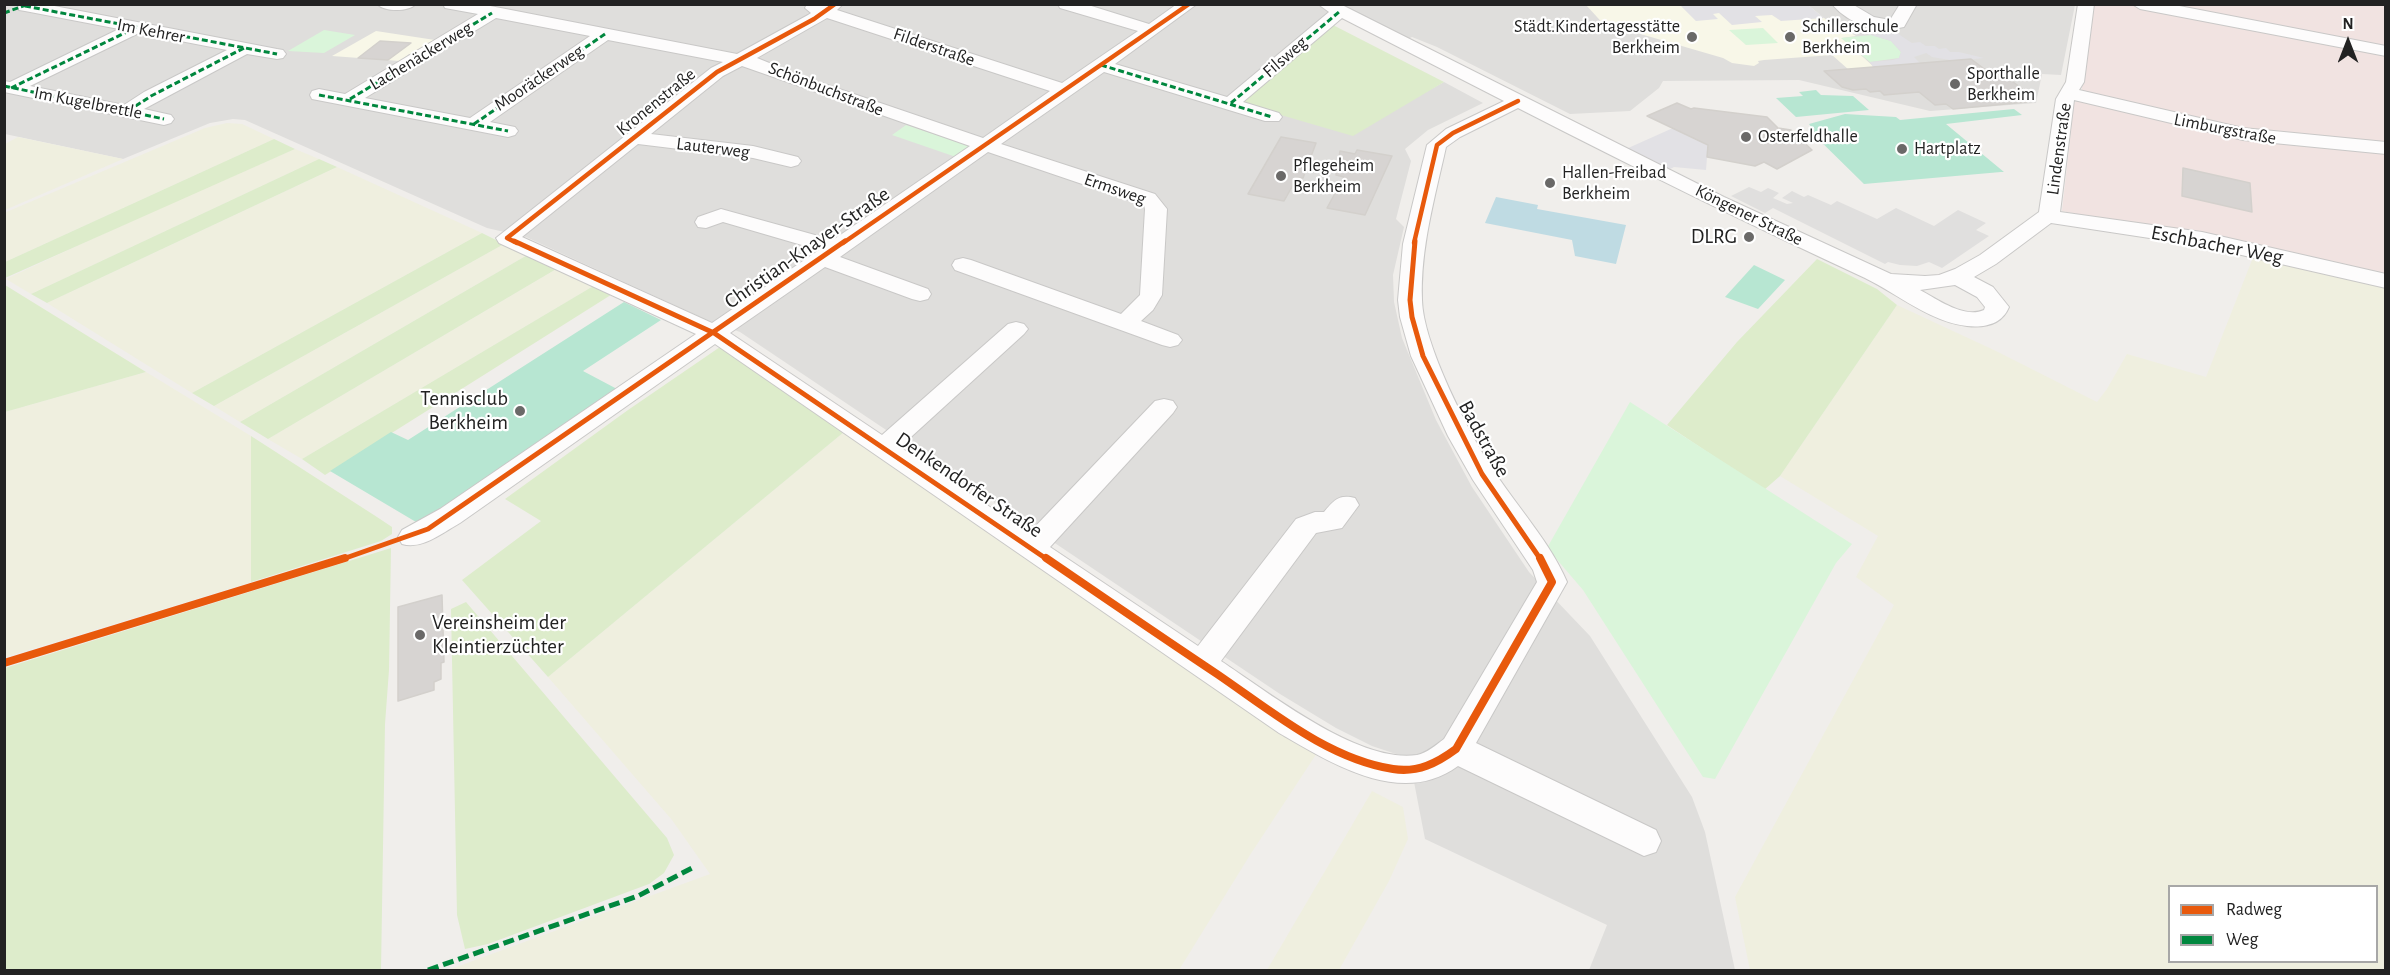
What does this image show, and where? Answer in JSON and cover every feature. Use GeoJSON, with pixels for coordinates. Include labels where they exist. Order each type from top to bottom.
{"type":"FeatureCollection","features":[{"type":"Feature","properties":{"kind":"street"},"geometry":{"type":"LineString","coordinates":[[385,4],[407,5]]}},
{"type":"Feature","properties":{"kind":"street","name":"Schönbuchstraße"},"geometry":{"type":"LineString","coordinates":[[451,4],[757,63],[798,81],[985,146]]}},
{"type":"Feature","properties":{"kind":"street","name":"Filderstraße"},"geometry":{"type":"LineString","coordinates":[[802,4],[830,8],[1065,90]]}},
{"type":"Feature","properties":{"kind":"street"},"geometry":{"type":"LineString","coordinates":[[1066,4],[1152,30]]}},
{"type":"Feature","properties":{"kind":"street","name":"Christian-Knayer-Straße"},"geometry":{"type":"LineString","coordinates":[[412,537],[450,516],[1189,4]]}},
{"type":"Feature","properties":{"kind":"street"},"geometry":{"type":"LineString","coordinates":[[1840,4],[1877,24],[1898,23],[1909,4]]}},
{"type":"Feature","properties":{"kind":"street","name":"Lindenstraße"},"geometry":{"type":"LineString","coordinates":[[1880,277],[1924,284],[1959,278],[1978,268],[2047,216],[2050,209],[2067,93],[2075,82],[2086,4]]}},
{"type":"Feature","properties":{"kind":"street"},"geometry":{"type":"LineString","coordinates":[[2140,4],[2385,51]]}},
{"type":"Feature","properties":{"kind":"street"},"geometry":{"type":"LineString","coordinates":[[4,13],[27,5]]}},
{"type":"Feature","properties":{"kind":"street","name":"Im Kehrer"},"geometry":{"type":"LineString","coordinates":[[27,5],[277,54]]}},
{"type":"Feature","properties":{"kind":"street","name":"Kronenstraße"},"geometry":{"type":"LineString","coordinates":[[507,238],[717,72],[830,8]]}},
{"type":"Feature","properties":{"kind":"street","name":"Köngener Straße"},"geometry":{"type":"LineString","coordinates":[[1333,8],[1718,201],[1880,277],[1952,315],[1976,319],[1994,314],[1997,307],[1990,297],[1959,278]]}},
{"type":"Feature","properties":{"kind":"street","name":"Filsweg"},"geometry":{"type":"LineString","coordinates":[[1232,103],[1333,8]]}},
{"type":"Feature","properties":{"kind":"street","name":"Lachenäckerweg"},"geometry":{"type":"LineString","coordinates":[[350,99],[492,13]]}},
{"type":"Feature","properties":{"kind":"street","name":"Im Kugelbrettle"},"geometry":{"type":"LineString","coordinates":[[8,87],[135,28]]}},
{"type":"Feature","properties":{"kind":"street","name":"Mooräckerweg"},"geometry":{"type":"LineString","coordinates":[[474,124],[605,34]]}},
{"type":"Feature","properties":{"kind":"street"},"geometry":{"type":"LineString","coordinates":[[128,111],[151,96],[244,48]]}},
{"type":"Feature","properties":{"kind":"street"},"geometry":{"type":"LineString","coordinates":[[1101,65],[1272,117]]}},
{"type":"Feature","properties":{"kind":"street","name":"Im Kugelbrettle"},"geometry":{"type":"LineString","coordinates":[[8,87],[164,119]]}},
{"type":"Feature","properties":{"kind":"street","name":"Limburgstraße"},"geometry":{"type":"LineString","coordinates":[[2067,93],[2243,134],[2385,148]]}},
{"type":"Feature","properties":{"kind":"street","name":"Lachenäckerweg"},"geometry":{"type":"LineString","coordinates":[[319,95],[350,99],[413,115]]}},
{"type":"Feature","properties":{"kind":"street","name":"Badstraße"},"geometry":{"type":"LineString","coordinates":[[1404,771],[1434,766],[1456,749],[1552,582],[1546,567],[1470,453],[1423,356],[1412,317],[1411,265],[1418,223],[1437,146],[1452,133],[1518,101]]}},
{"type":"Feature","properties":{"kind":"street","name":"Mooräckerweg"},"geometry":{"type":"LineString","coordinates":[[413,115],[508,131]]}},
{"type":"Feature","properties":{"kind":"street","name":"Lauterweg"},"geometry":{"type":"LineString","coordinates":[[635,138],[746,151],[791,161]]}},
{"type":"Feature","properties":{"kind":"street","name":"Ermsweg"},"geometry":{"type":"LineString","coordinates":[[985,146],[1143,196],[1153,202],[1156,209],[1151,295],[1145,305],[1125,323]]}},
{"type":"Feature","properties":{"kind":"street"},"geometry":{"type":"LineString","coordinates":[[706,222],[722,215],[831,253]]}},
{"type":"Feature","properties":{"kind":"street","name":"Eschbacher Weg"},"geometry":{"type":"LineString","coordinates":[[2047,216],[2202,239],[2385,281]]}},
{"type":"Feature","properties":{"kind":"street","name":"Denkendorfer Straße"},"geometry":{"type":"LineString","coordinates":[[507,238],[714,333],[1306,733],[1372,764],[1404,771]]}},
{"type":"Feature","properties":{"kind":"street","name":"Christian-Knayer-Straße"},"geometry":{"type":"LineString","coordinates":[[831,253],[920,294]]}},
{"type":"Feature","properties":{"kind":"street"},"geometry":{"type":"LineString","coordinates":[[963,266],[1170,340]]}},
{"type":"Feature","properties":{"kind":"street","name":"Denkendorfer Straße"},"geometry":{"type":"LineString","coordinates":[[883,448],[1016,329]]}},
{"type":"Feature","properties":{"kind":"street","name":"Denkendorfer Straße"},"geometry":{"type":"LineString","coordinates":[[1032,548],[1164,407]]}},
{"type":"Feature","properties":{"kind":"street"},"geometry":{"type":"LineString","coordinates":[[1202,664],[1306,526],[1316,522],[1332,521],[1345,505]]}},
{"type":"Feature","properties":{"kind":"street"},"geometry":{"type":"LineString","coordinates":[[1456,749],[1644,841]]}},
{"type":"Feature","properties":{"kind":"shaded area"},"geometry":{"type":"Polygon","coordinates":[[[1690,4],[1808,5],[1824,18],[1781,21],[1772,15],[1755,16],[1762,22],[1732,25],[1719,13],[1713,14],[1718,19],[1696,21],[1681,6],[1690,4]]]}},
{"type":"Feature","properties":{"kind":"shaded area"},"geometry":{"type":"Polygon","coordinates":[[[5,5],[2075,5],[2061,75],[2042,74],[2036,103],[1930,111],[1799,80],[1663,81],[1659,88],[1630,111],[1570,114],[1437,47],[1412,37],[1406,40],[1356,14],[1331,24],[1424,93],[1444,82],[1483,103],[1428,130],[1405,149],[1411,161],[1396,219],[1404,227],[1393,275],[1394,302],[1402,338],[1436,420],[1472,487],[1529,572],[1590,636],[1692,797],[1705,832],[1735,970],[1589,970],[1607,925],[1425,839],[1409,756],[1372,746],[1336,728],[1280,694],[740,332],[707,320],[526,237],[487,228],[245,120],[233,119],[210,123],[123,159],[5,134],[5,5]]]}},
{"type":"Feature","properties":{"kind":"shaded area","name":"Schillerschule Berkheim"},"geometry":{"type":"Polygon","coordinates":[[[1586,5],[1808,5],[1824,18],[1856,36],[1842,38],[1874,67],[1849,70],[1832,55],[1764,60],[1758,61],[1759,63],[1754,66],[1732,63],[1723,58],[1620,28],[1608,29],[1586,5]]]}},
{"type":"Feature","properties":{"kind":"shaded area"},"geometry":{"type":"Polygon","coordinates":[[[2094,5],[2385,5],[2385,277],[2062,211],[2074,104],[2082,92],[2081,76],[2094,5]]]}},
{"type":"Feature","properties":{"kind":"shaded area"},"geometry":{"type":"Polygon","coordinates":[[[376,31],[435,40],[415,55],[409,54],[400,61],[332,56],[376,31]]]}},
{"type":"Feature","properties":{"kind":"shaded area"},"geometry":{"type":"Polygon","coordinates":[[[1897,33],[1912,43],[1920,42],[1939,49],[1946,48],[1950,52],[1984,58],[1956,61],[1932,57],[1926,53],[1914,57],[1921,64],[1873,67],[1870,62],[1893,60],[1899,58],[1901,52],[1891,41],[1871,35],[1897,33]]]}},
{"type":"Feature","properties":{"kind":"shaded area"},"geometry":{"type":"Polygon","coordinates":[[[1673,128],[1708,145],[1706,170],[1674,167],[1668,170],[1626,149],[1673,128]]]}},
{"type":"Feature","properties":{"kind":"shaded area"},"geometry":{"type":"Polygon","coordinates":[[[1749,187],[1761,192],[1768,188],[1779,193],[1773,198],[1787,204],[1793,203],[1782,198],[1792,191],[1831,205],[1837,201],[1877,219],[1896,208],[1934,226],[1958,210],[1986,223],[1976,230],[1989,236],[1942,268],[1929,262],[1917,266],[1888,262],[1885,264],[1773,208],[1765,213],[1731,196],[1749,187]]]}},
{"type":"Feature","properties":{"kind":"green space"},"geometry":{"type":"Polygon","coordinates":[[[1331,24],[1444,82],[1353,136],[1243,104],[1243,99],[1331,24]]]}},
{"type":"Feature","properties":{"kind":"green space"},"geometry":{"type":"Polygon","coordinates":[[[1763,28],[1778,43],[1746,45],[1729,30],[1763,28]]]}},
{"type":"Feature","properties":{"kind":"green space"},"geometry":{"type":"Polygon","coordinates":[[[324,30],[355,35],[324,53],[288,51],[324,30]]]}},
{"type":"Feature","properties":{"kind":"green space"},"geometry":{"type":"Polygon","coordinates":[[[1871,35],[1891,41],[1901,52],[1899,58],[1870,62],[1841,38],[1871,35]]]}},
{"type":"Feature","properties":{"kind":"green space"},"geometry":{"type":"Polygon","coordinates":[[[1816,90],[1821,95],[1853,96],[1869,110],[1796,117],[1776,98],[1803,96],[1799,92],[1816,90]]]}},
{"type":"Feature","properties":{"kind":"green space","name":"Hartplatz"},"geometry":{"type":"Polygon","coordinates":[[[2014,109],[2022,115],[1946,124],[2004,172],[1864,184],[1808,129],[1812,128],[1809,124],[1845,114],[1896,117],[1900,120],[2014,109]]]}},
{"type":"Feature","properties":{"kind":"green space"},"geometry":{"type":"Polygon","coordinates":[[[227,123],[242,124],[274,139],[5,262],[4,213],[205,128],[227,123]]]}},
{"type":"Feature","properties":{"kind":"green space"},"geometry":{"type":"Polygon","coordinates":[[[906,125],[970,147],[956,157],[892,135],[906,125]]]}},
{"type":"Feature","properties":{"kind":"green space"},"geometry":{"type":"Polygon","coordinates":[[[18,137],[123,159],[5,210],[5,144],[18,137]]]}},
{"type":"Feature","properties":{"kind":"green space"},"geometry":{"type":"Polygon","coordinates":[[[274,139],[295,149],[5,278],[5,262],[274,139]]]}},
{"type":"Feature","properties":{"kind":"green space"},"geometry":{"type":"Polygon","coordinates":[[[295,149],[319,159],[31,294],[6,279],[139,217],[295,149]]]}},
{"type":"Feature","properties":{"kind":"green space"},"geometry":{"type":"Polygon","coordinates":[[[319,159],[337,167],[47,303],[31,294],[319,159]]]}},
{"type":"Feature","properties":{"kind":"green space"},"geometry":{"type":"Polygon","coordinates":[[[337,167],[482,233],[192,393],[47,303],[337,167]]]}},
{"type":"Feature","properties":{"kind":"green space"},"geometry":{"type":"Polygon","coordinates":[[[482,233],[504,244],[214,406],[192,393],[482,233]]]}},
{"type":"Feature","properties":{"kind":"green space"},"geometry":{"type":"Polygon","coordinates":[[[504,244],[529,254],[240,422],[214,406],[504,244]]]}},
{"type":"Feature","properties":{"kind":"green space"},"geometry":{"type":"Polygon","coordinates":[[[529,254],[558,268],[268,439],[240,422],[529,254]]]}},
{"type":"Feature","properties":{"kind":"green space"},"geometry":{"type":"Polygon","coordinates":[[[2254,255],[2385,285],[2385,970],[1750,970],[1735,897],[1894,605],[1856,577],[1878,536],[1780,476],[1897,305],[1996,351],[2097,402],[2127,354],[2206,377],[2254,255]]]}},
{"type":"Feature","properties":{"kind":"green space"},"geometry":{"type":"Polygon","coordinates":[[[1817,259],[1877,289],[1897,305],[1780,476],[1764,490],[1667,425],[1737,342],[1817,259]]]}},
{"type":"Feature","properties":{"kind":"green space"},"geometry":{"type":"Polygon","coordinates":[[[1754,265],[1785,280],[1758,309],[1725,297],[1754,265]]]}},
{"type":"Feature","properties":{"kind":"green space"},"geometry":{"type":"Polygon","coordinates":[[[558,268],[595,285],[302,459],[268,439],[558,268]]]}},
{"type":"Feature","properties":{"kind":"green space"},"geometry":{"type":"Polygon","coordinates":[[[5,285],[146,372],[5,412],[5,285]]]}},
{"type":"Feature","properties":{"kind":"green space"},"geometry":{"type":"Polygon","coordinates":[[[595,285],[614,293],[325,475],[302,459],[595,285]]]}},
{"type":"Feature","properties":{"kind":"green space","name":"Tennisclub Berkheim"},"geometry":{"type":"Polygon","coordinates":[[[624,302],[661,320],[583,371],[617,389],[425,521],[416,522],[330,471],[391,432],[408,440],[624,302]]]}},
{"type":"Feature","properties":{"kind":"green space"},"geometry":{"type":"Polygon","coordinates":[[[720,347],[844,432],[548,677],[462,580],[541,521],[505,499],[720,347]]]}},
{"type":"Feature","properties":{"kind":"green space"},"geometry":{"type":"Polygon","coordinates":[[[146,372],[251,436],[251,582],[5,657],[5,412],[146,372]]]}},
{"type":"Feature","properties":{"kind":"green space"},"geometry":{"type":"Polygon","coordinates":[[[1630,402],[1852,544],[1836,563],[1715,779],[1703,777],[1583,590],[1547,548],[1630,402]]]}},
{"type":"Feature","properties":{"kind":"green space"},"geometry":{"type":"Polygon","coordinates":[[[844,432],[1319,750],[1250,855],[1179,970],[448,970],[710,874],[672,820],[548,677],[844,432]]]}},
{"type":"Feature","properties":{"kind":"green space"},"geometry":{"type":"Polygon","coordinates":[[[251,436],[392,527],[392,534],[381,541],[251,582],[251,436]]]}},
{"type":"Feature","properties":{"kind":"green space"},"geometry":{"type":"Polygon","coordinates":[[[391,548],[389,670],[385,724],[381,970],[5,970],[5,668],[391,548]]]}},
{"type":"Feature","properties":{"kind":"green space"},"geometry":{"type":"Polygon","coordinates":[[[466,602],[667,838],[674,855],[664,873],[649,884],[488,944],[465,949],[457,915],[451,609],[466,602]]]}},
{"type":"Feature","properties":{"kind":"green space"},"geometry":{"type":"Polygon","coordinates":[[[1372,791],[1403,807],[1408,839],[1389,881],[1339,970],[1267,970],[1372,791]]]}},
{"type":"Feature","properties":{"kind":"water"},"geometry":{"type":"Polygon","coordinates":[[[1496,197],[1538,205],[1537,209],[1626,225],[1616,264],[1575,256],[1572,240],[1485,223],[1496,197]]]}},
{"type":"Feature","properties":{"kind":"building"},"geometry":{"type":"Polygon","coordinates":[[[380,41],[411,43],[388,60],[358,58],[380,41]]]}},
{"type":"Feature","properties":{"kind":"building","name":"Sporthalle Berkheim"},"geometry":{"type":"Polygon","coordinates":[[[1971,59],[1987,71],[1997,70],[2032,96],[2021,97],[2027,102],[1953,109],[1946,104],[1935,105],[1919,92],[1884,95],[1880,91],[1870,92],[1866,89],[1853,90],[1842,87],[1824,71],[1971,59]]]}},
{"type":"Feature","properties":{"kind":"building","name":"Osterfeldhalle"},"geometry":{"type":"Polygon","coordinates":[[[1677,103],[1691,109],[1767,117],[1778,128],[1791,130],[1812,150],[1777,169],[1764,162],[1755,166],[1707,157],[1708,145],[1647,116],[1677,103]]]}},
{"type":"Feature","properties":{"kind":"building"},"geometry":{"type":"Polygon","coordinates":[[[1281,137],[1316,143],[1303,178],[1297,178],[1284,201],[1248,194],[1281,137]]]}},
{"type":"Feature","properties":{"kind":"building"},"geometry":{"type":"Polygon","coordinates":[[[1357,150],[1392,156],[1365,215],[1327,208],[1344,177],[1336,175],[1340,151],[1355,154],[1357,150]]]}},
{"type":"Feature","properties":{"kind":"building"},"geometry":{"type":"Polygon","coordinates":[[[2183,168],[2250,183],[2252,212],[2182,196],[2183,168]]]}},
{"type":"Feature","properties":{"kind":"building","name":"Vereinsheim der Kleintierzüchter"},"geometry":{"type":"Polygon","coordinates":[[[442,595],[444,662],[441,663],[441,679],[434,682],[434,690],[398,701],[398,607],[442,595]]]}},
{"type":"Feature","properties":{"kind":"marked path"},"geometry":{"type":"LineString","coordinates":[[4,13],[29,4]]}},
{"type":"Feature","properties":{"kind":"marked path"},"geometry":{"type":"LineString","coordinates":[[25,6],[277,54]]}},
{"type":"Feature","properties":{"kind":"marked path"},"geometry":{"type":"LineString","coordinates":[[1231,103],[1339,12]]}},
{"type":"Feature","properties":{"kind":"marked path"},"geometry":{"type":"LineString","coordinates":[[350,99],[492,13]]}},
{"type":"Feature","properties":{"kind":"marked path"},"geometry":{"type":"LineString","coordinates":[[11,88],[135,28]]}},
{"type":"Feature","properties":{"kind":"marked path"},"geometry":{"type":"LineString","coordinates":[[474,124],[605,34]]}},
{"type":"Feature","properties":{"kind":"marked path"},"geometry":{"type":"LineString","coordinates":[[128,111],[151,96],[244,48]]}},
{"type":"Feature","properties":{"kind":"marked path"},"geometry":{"type":"LineString","coordinates":[[1101,65],[1272,117]]}},
{"type":"Feature","properties":{"kind":"marked path"},"geometry":{"type":"LineString","coordinates":[[4,86],[164,119]]}},
{"type":"Feature","properties":{"kind":"marked path"},"geometry":{"type":"LineString","coordinates":[[319,95],[508,131]]}},
{"type":"Feature","properties":{"kind":"marked path"},"geometry":{"type":"LineString","coordinates":[[428,970],[638,896],[694,867]]}},
{"type":"Feature","properties":{"kind":"cycle path"},"geometry":{"type":"LineString","coordinates":[[835,4],[814,19],[717,72],[507,238],[714,333],[1290,724],[1351,756],[1373,765],[1395,769],[1417,769],[1437,763],[1456,749],[1552,582],[1546,567],[1482,474],[1461,436],[1423,356],[1412,317],[1410,300],[1414,244],[1437,145],[1453,133],[1518,101]]}},
{"type":"Feature","properties":{"kind":"cycle path"},"geometry":{"type":"LineString","coordinates":[[4,663],[376,549],[428,529],[1189,4]]}},
{"type":"Feature","properties":{"kind":"place","name":"Städt.Kindertagesstätte Berkheim"},"geometry":{"type":"Point","coordinates":[1692,37]}},
{"type":"Feature","properties":{"kind":"place","name":"Schillerschule Berkheim"},"geometry":{"type":"Point","coordinates":[1790,37]}},
{"type":"Feature","properties":{"kind":"place","name":"Sporthalle Berkheim"},"geometry":{"type":"Point","coordinates":[1955,84]}},
{"type":"Feature","properties":{"kind":"place","name":"Osterfeldhalle"},"geometry":{"type":"Point","coordinates":[1746,137]}},
{"type":"Feature","properties":{"kind":"place","name":"Hartplatz"},"geometry":{"type":"Point","coordinates":[1902,149]}},
{"type":"Feature","properties":{"kind":"place","name":"Pflegeheim Berkheim"},"geometry":{"type":"Point","coordinates":[1281,176]}},
{"type":"Feature","properties":{"kind":"place","name":"Hallen-Freibad Berkheim"},"geometry":{"type":"Point","coordinates":[1550,183]}},
{"type":"Feature","properties":{"kind":"place","name":"DLRG"},"geometry":{"type":"Point","coordinates":[1749,237]}},
{"type":"Feature","properties":{"kind":"place","name":"Tennisclub Berkheim"},"geometry":{"type":"Point","coordinates":[520,411]}},
{"type":"Feature","properties":{"kind":"place","name":"Vereinsheim der Kleintierzüchter"},"geometry":{"type":"Point","coordinates":[420,635]}}]}
